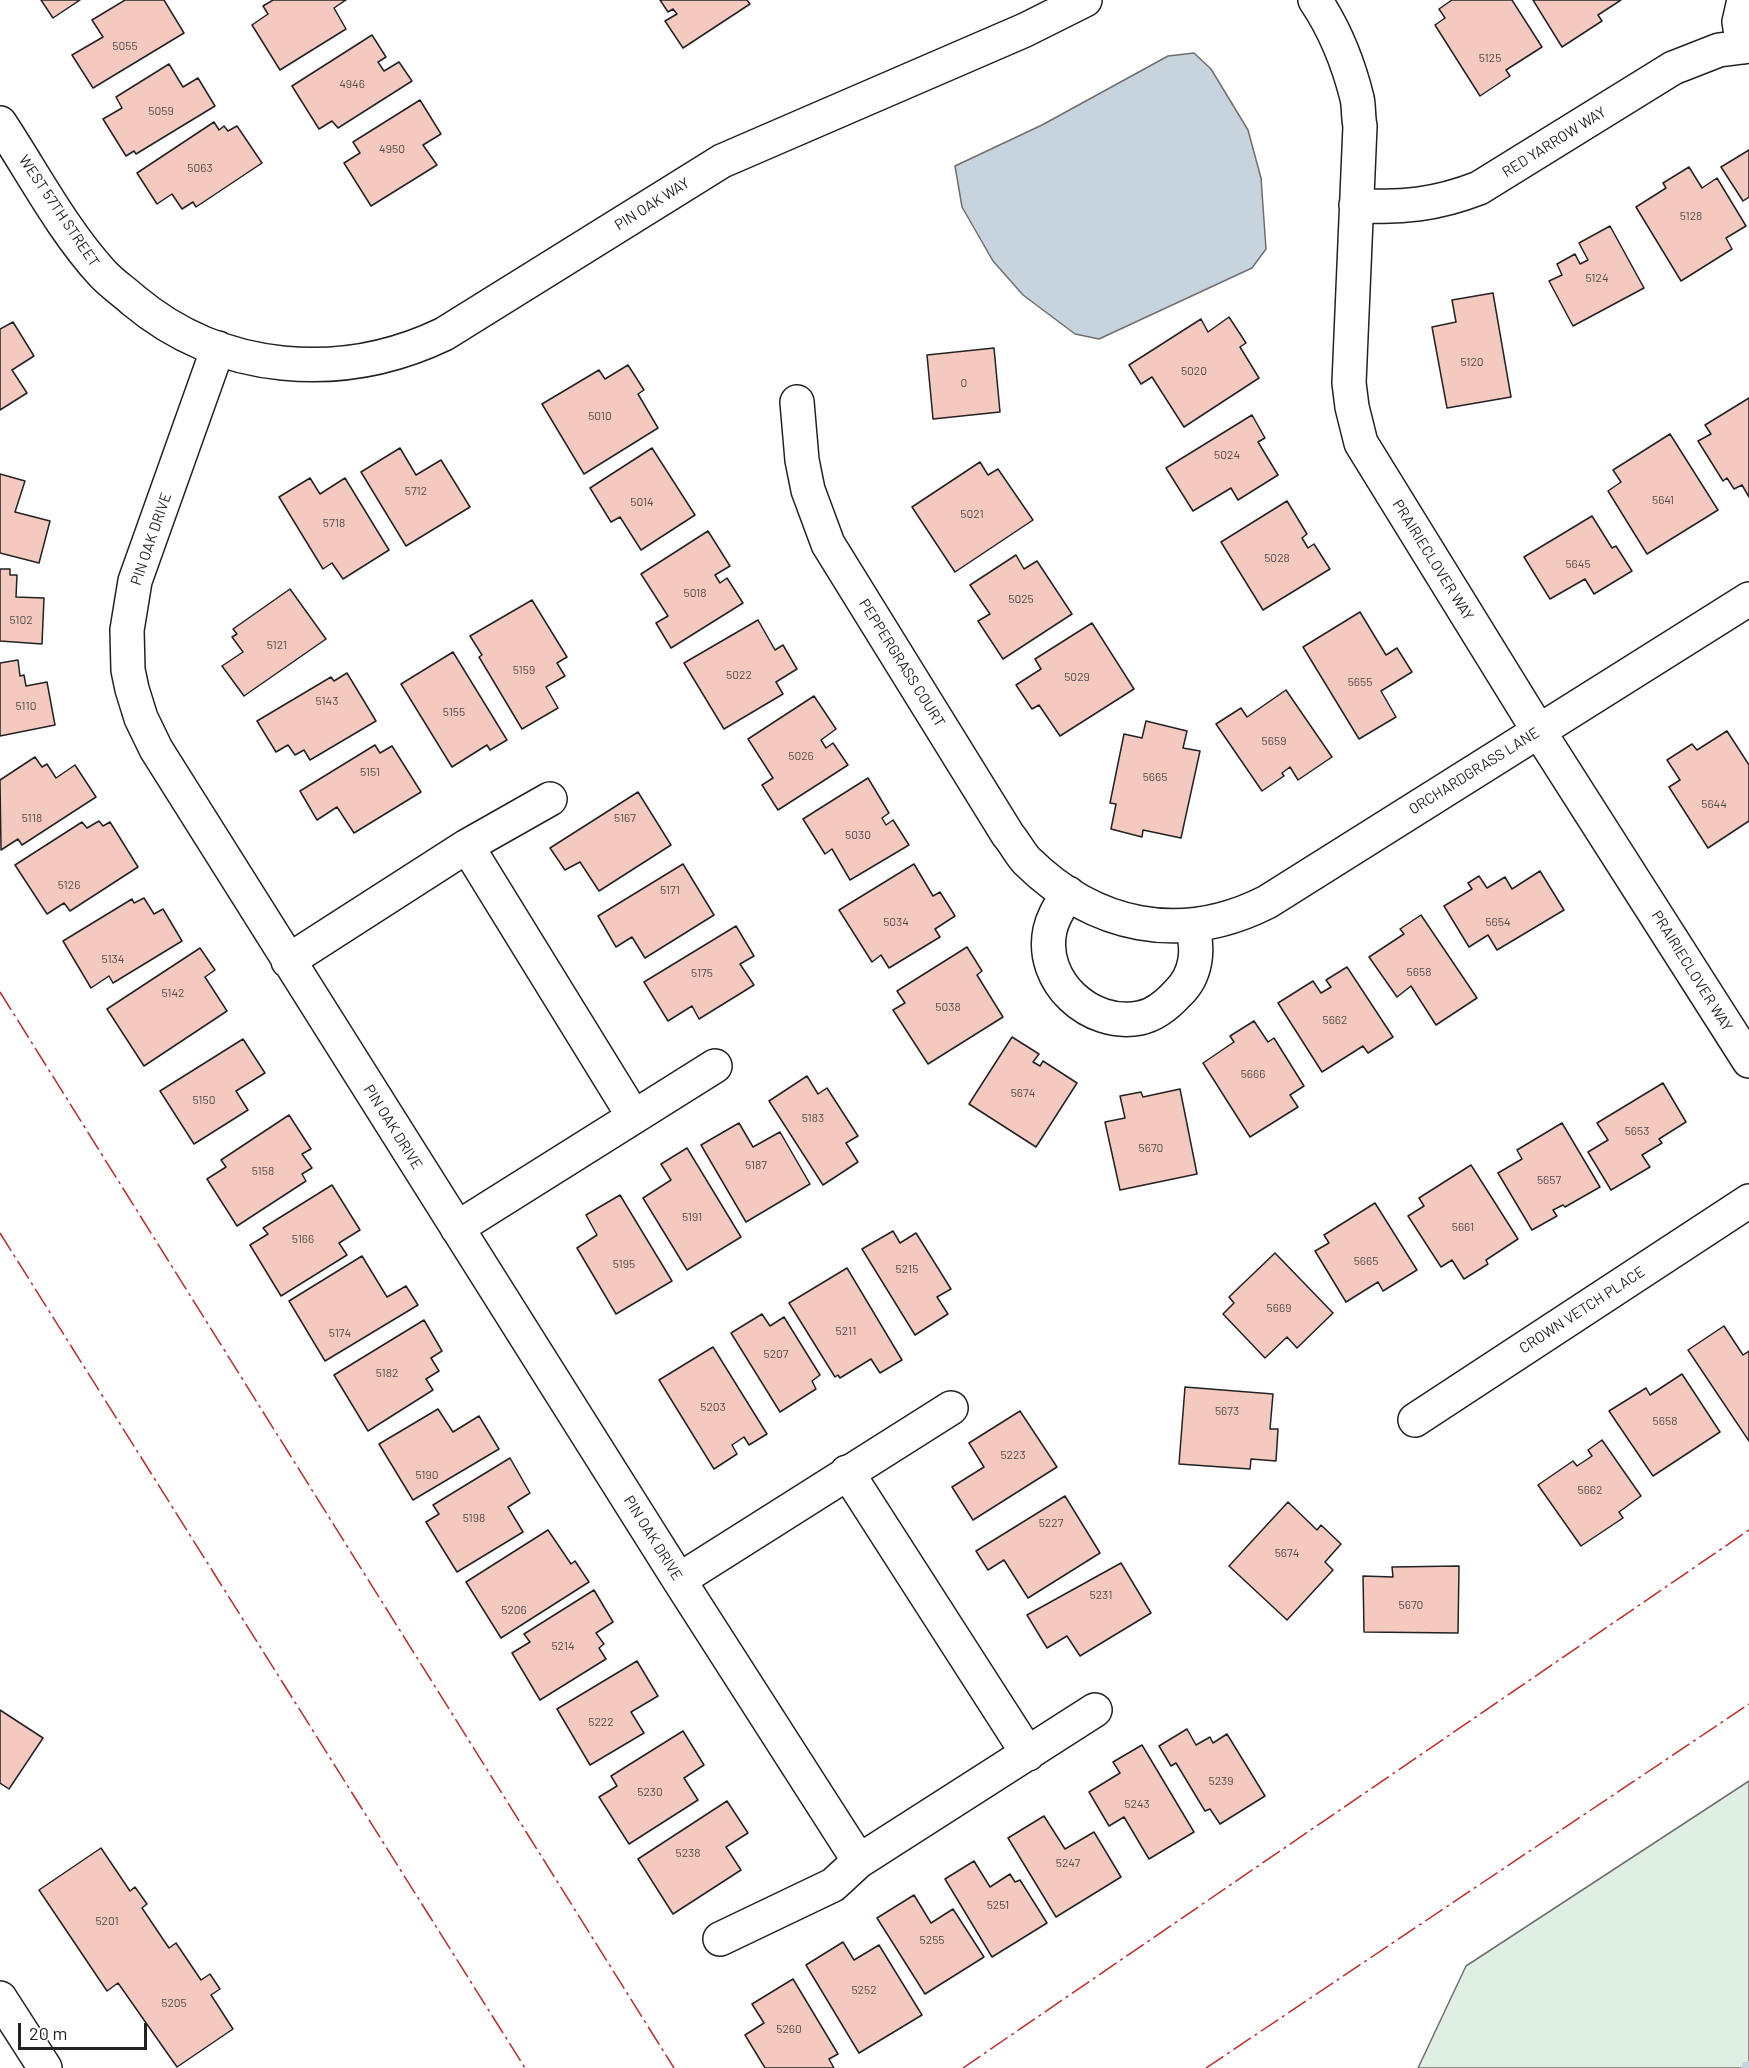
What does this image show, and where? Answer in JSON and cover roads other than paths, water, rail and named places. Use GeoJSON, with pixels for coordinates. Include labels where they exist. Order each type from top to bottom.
{"type":"FeatureCollection","features":[{"type":"Feature","properties":{"kind":"street","name":"PIN OAK WAY"},"geometry":{"type":"LineString","coordinates":[[218,348],[242,356],[299,366],[321,366],[383,358],[424,344],[454,329],[722,161],[1025,30],[1085,0]]}},
{"type":"Feature","properties":{"kind":"street","name":"PRAIRIECLOVER WAY"},"geometry":{"type":"LineString","coordinates":[[1315,0],[1336,33],[1346,56],[1358,102],[1360,138],[1349,383],[1361,443],[1538,730],[1749,1061]]}},
{"type":"Feature","properties":{"kind":"street","name":"RED YARROW WAY"},"geometry":{"type":"LineString","coordinates":[[1356,205],[1412,206],[1479,188],[1673,68],[1709,53],[1746,47],[1739,22],[1744,0]]}},
{"type":"Feature","properties":{"kind":"street","name":"WEST 57TH STREET"},"geometry":{"type":"LineString","coordinates":[[0,123],[79,245],[104,275],[149,313],[200,342],[218,348]]}},
{"type":"Feature","properties":{"kind":"street","name":"PIN OAK DRIVE"},"geometry":{"type":"LineString","coordinates":[[218,348],[135,581],[127,630],[128,670],[141,718],[156,749],[288,961],[859,1861]]}},
{"type":"Feature","properties":{"kind":"street","name":"PEPPERGRASS COURT"},"geometry":{"type":"LineString","coordinates":[[797,402],[802,460],[808,490],[828,544],[1008,835],[1026,860],[1068,893],[1087,906],[1130,922]]}},
{"type":"Feature","properties":{"kind":"street","name":"ORCHARDGRASS LANE"},"geometry":{"type":"LineString","coordinates":[[1130,922],[1162,926],[1192,926],[1222,920],[1267,902],[1749,599]]}},
{"type":"Feature","properties":{"kind":"street"},"geometry":{"type":"LineString","coordinates":[[288,961],[467,846],[550,799]]}},
{"type":"Feature","properties":{"kind":"street"},"geometry":{"type":"LineString","coordinates":[[467,846],[634,1117]]}},
{"type":"Feature","properties":{"kind":"street"},"geometry":{"type":"LineString","coordinates":[[1068,893],[1056,912],[1050,931],[1053,969],[1061,986],[1090,1012],[1117,1018],[1140,1018],[1165,1006],[1186,986],[1196,959],[1196,940],[1192,926]]}},
{"type":"Feature","properties":{"kind":"street"},"geometry":{"type":"LineString","coordinates":[[457,1228],[715,1066]]}},
{"type":"Feature","properties":{"kind":"street","name":"CROWN VETCH PLACE"},"geometry":{"type":"LineString","coordinates":[[1415,1419],[1749,1201]]}},
{"type":"Feature","properties":{"kind":"street"},"geometry":{"type":"LineString","coordinates":[[679,1580],[951,1408]]}},
{"type":"Feature","properties":{"kind":"street"},"geometry":{"type":"LineString","coordinates":[[847,1472],[1028,1754]]}},
{"type":"Feature","properties":{"kind":"street"},"geometry":{"type":"LineString","coordinates":[[720,1939],[833,1885],[859,1861],[1095,1710]]}},
{"type":"Feature","properties":{"kind":"street"},"geometry":{"type":"LineString","coordinates":[[0,1998],[45,2068]]}}]}
